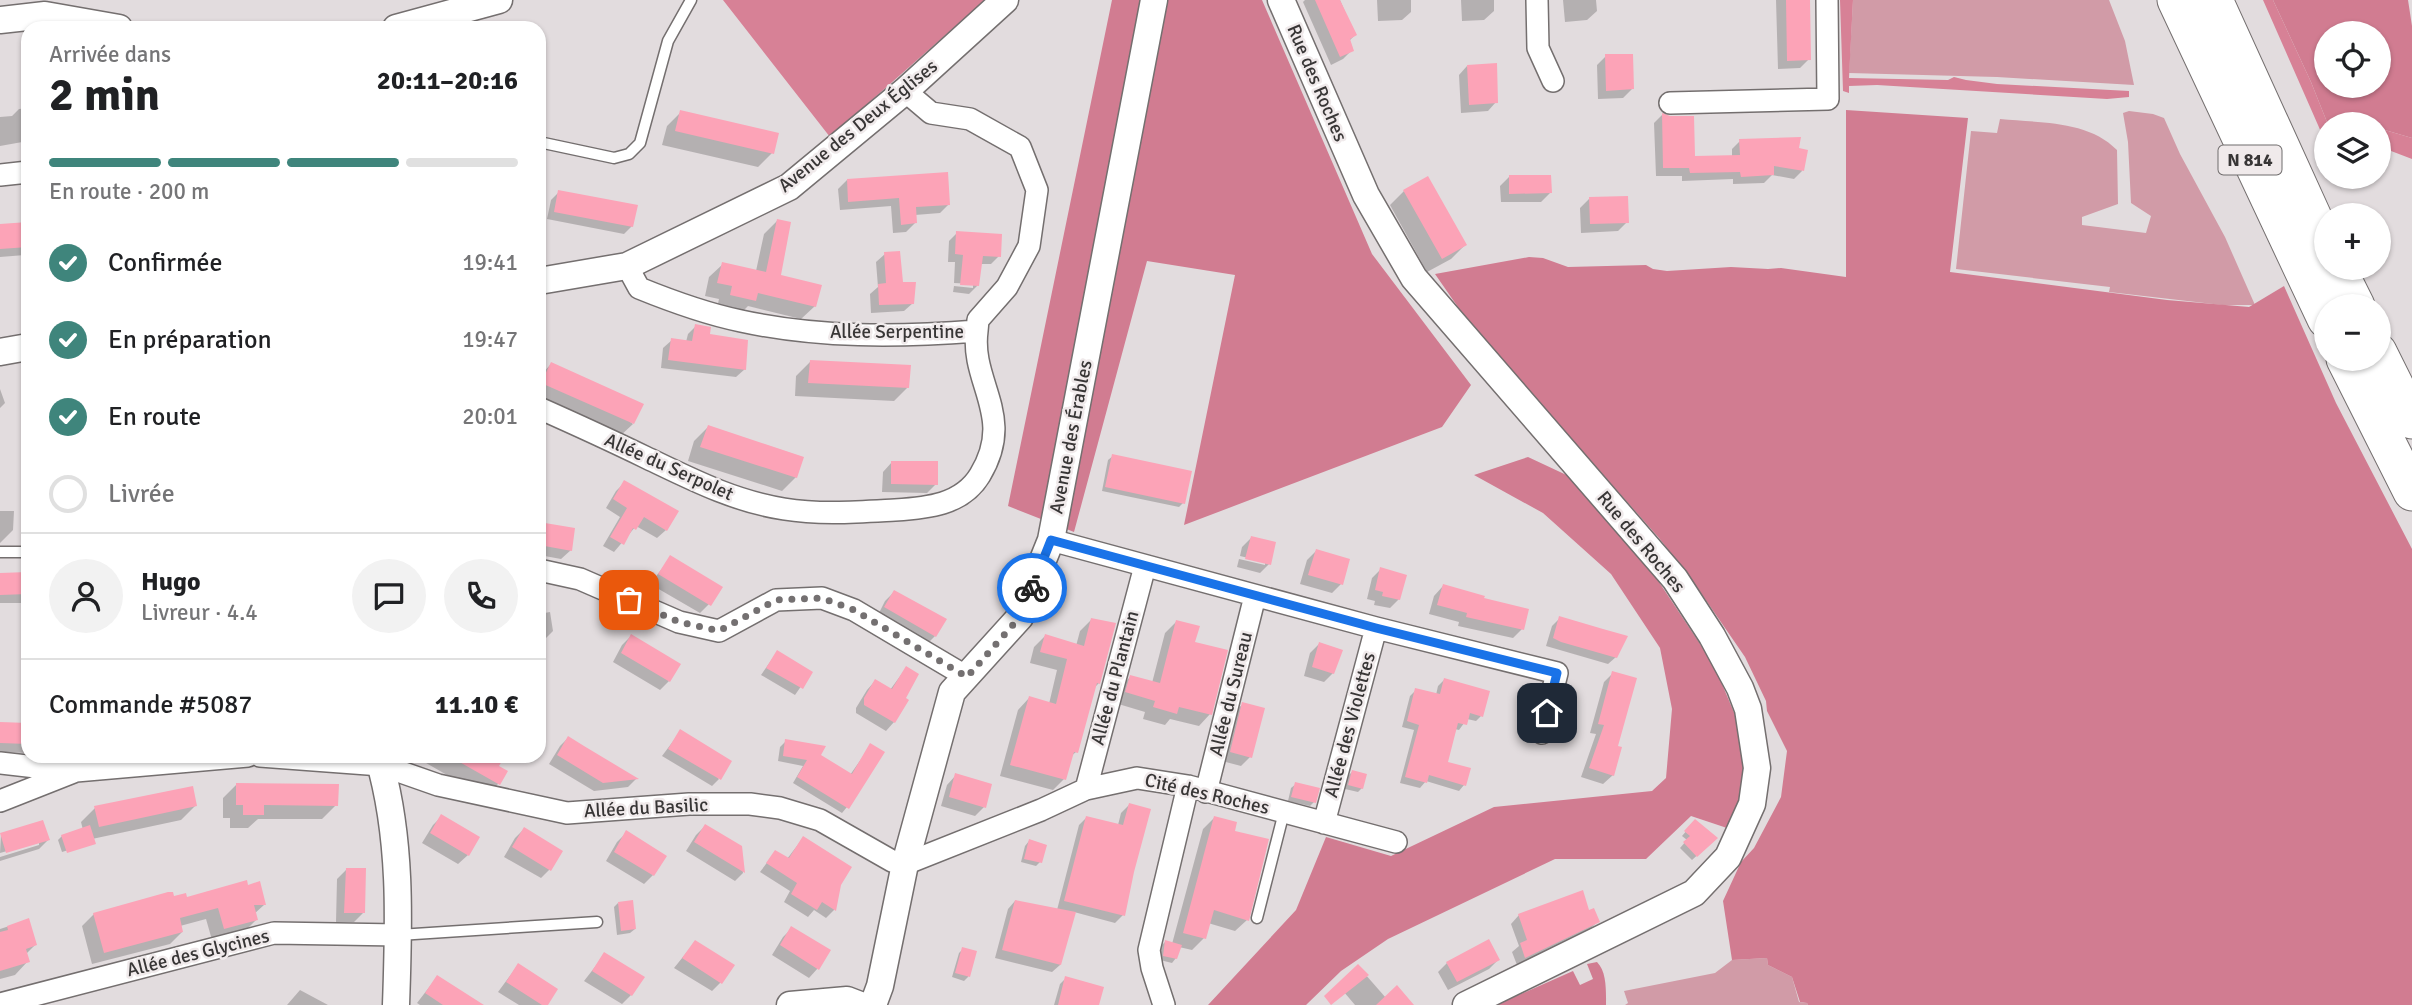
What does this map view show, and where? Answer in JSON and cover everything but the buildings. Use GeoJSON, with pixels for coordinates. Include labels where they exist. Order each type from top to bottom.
{"type":"FeatureCollection","features":[{"type":"Feature","properties":{"kind":"highway","name":"N 814"},"geometry":{"type":"LineString","coordinates":[[2176,0],[2314,294]]}},
{"type":"Feature","properties":{"kind":"highway","name":"N 814"},"geometry":{"type":"LineString","coordinates":[[2214,0],[2314,220]]}},
{"type":"Feature","properties":{"kind":"highway"},"geometry":{"type":"LineString","coordinates":[[2351,371],[2412,492]]}},
{"type":"Feature","properties":{"kind":"highway"},"geometry":{"type":"LineString","coordinates":[[2388,371],[2412,420]]}},
{"type":"Feature","properties":{"kind":"street"},"geometry":{"type":"LineString","coordinates":[[412,21],[444,7],[499,0]]}},
{"type":"Feature","properties":{"kind":"street","name":"Avenue des Deux Églises"},"geometry":{"type":"LineString","coordinates":[[546,280],[627,266],[789,187],[905,91],[1005,0]]}},
{"type":"Feature","properties":{"kind":"street","name":"Avenue des Érables"},"geometry":{"type":"LineString","coordinates":[[873,1005],[880,986],[905,864],[952,692],[1020,617],[1051,540],[1154,0]]}},
{"type":"Feature","properties":{"kind":"street","name":"Rue des Roches"},"geometry":{"type":"LineString","coordinates":[[1281,0],[1366,195],[1414,278],[1675,579],[1712,636],[1740,688],[1748,709],[1757,768],[1752,804],[1728,857],[1714,874],[1694,894],[1466,1005]]}},
{"type":"Feature","properties":{"kind":"street"},"geometry":{"type":"LineString","coordinates":[[1537,0],[1538,48],[1553,81]]}},
{"type":"Feature","properties":{"kind":"street"},"geometry":{"type":"LineString","coordinates":[[1670,103],[1829,99],[1827,0]]}},
{"type":"Feature","properties":{"kind":"street"},"geometry":{"type":"LineString","coordinates":[[0,20],[45,15],[79,21]]}},
{"type":"Feature","properties":{"kind":"street","name":"Allée Serpentine"},"geometry":{"type":"LineString","coordinates":[[627,266],[639,288],[741,321],[821,332],[925,335],[977,331],[978,320],[1007,288],[1029,246],[1037,190],[1020,147],[971,119],[931,113],[905,91]]}},
{"type":"Feature","properties":{"kind":"street"},"geometry":{"type":"LineString","coordinates":[[0,174],[21,172]]}},
{"type":"Feature","properties":{"kind":"street","name":"Allée du Serpolet"},"geometry":{"type":"LineString","coordinates":[[546,411],[724,495],[785,510],[857,512],[928,508],[951,501],[980,476],[993,437],[994,412],[975,347],[977,331]]}},
{"type":"Feature","properties":{"kind":"street"},"geometry":{"type":"LineString","coordinates":[[1051,540],[1376,628],[1557,673],[1542,733]]}},
{"type":"Feature","properties":{"kind":"street","name":"Allée du Plantain"},"geometry":{"type":"LineString","coordinates":[[1086,789],[1145,566]]}},
{"type":"Feature","properties":{"kind":"street"},"geometry":{"type":"LineString","coordinates":[[546,572],[580,579],[679,622],[719,631],[776,600],[822,598],[854,610],[967,677]]}},
{"type":"Feature","properties":{"kind":"street","name":"Allée du Sureau"},"geometry":{"type":"LineString","coordinates":[[1164,1005],[1149,950],[1255,596]]}},
{"type":"Feature","properties":{"kind":"street","name":"Allée des Violettes"},"geometry":{"type":"LineString","coordinates":[[1324,822],[1376,628]]}},
{"type":"Feature","properties":{"kind":"street"},"geometry":{"type":"LineString","coordinates":[[0,764],[76,771],[168,763]]}},
{"type":"Feature","properties":{"kind":"street"},"geometry":{"type":"LineString","coordinates":[[380,763],[395,834],[399,935],[396,1005]]}},
{"type":"Feature","properties":{"kind":"street","name":"Allée du Basilic"},"geometry":{"type":"LineString","coordinates":[[386,763],[438,785],[567,813],[689,804],[750,804],[780,808],[820,820],[892,861],[905,864]]}},
{"type":"Feature","properties":{"kind":"street"},"geometry":{"type":"LineString","coordinates":[[0,801],[76,771]]}},
{"type":"Feature","properties":{"kind":"street","name":"Cité des Roches"},"geometry":{"type":"LineString","coordinates":[[905,864],[1086,789],[1137,778],[1197,789],[1396,842]]}},
{"type":"Feature","properties":{"kind":"street","name":"Allée des Glycines"},"geometry":{"type":"LineString","coordinates":[[0,1004],[274,933],[399,935]]}},
{"type":"Feature","properties":{"kind":"street"},"geometry":{"type":"LineString","coordinates":[[790,1005],[847,1000],[860,1005]]}},
{"type":"Feature","properties":{"kind":"lane"},"geometry":{"type":"LineString","coordinates":[[546,143],[614,158],[629,154],[640,143],[668,41],[691,0]]}},
{"type":"Feature","properties":{"kind":"lane"},"geometry":{"type":"LineString","coordinates":[[0,552],[21,552]]}},
{"type":"Feature","properties":{"kind":"lane"},"geometry":{"type":"LineString","coordinates":[[1257,918],[1284,812]]}},
{"type":"Feature","properties":{"kind":"lane"},"geometry":{"type":"LineString","coordinates":[[399,935],[597,922]]}},
{"type":"Feature","properties":{"kind":"shaded area"},"geometry":{"type":"Polygon","coordinates":[[[723,0],[985,0],[830,137],[723,0]]]}},
{"type":"Feature","properties":{"kind":"shaded area"},"geometry":{"type":"Polygon","coordinates":[[[1112,0],[1262,0],[1372,254],[1471,385],[1442,427],[1184,525],[1235,275],[1147,261],[1074,532],[1008,506],[1112,0]]]}},
{"type":"Feature","properties":{"kind":"shaded area"},"geometry":{"type":"Polygon","coordinates":[[[1840,0],[1853,0],[1849,78],[1948,80],[1954,77],[1997,84],[2129,91],[2129,97],[2107,99],[1877,85],[1849,86],[1849,93],[1843,91],[1840,0]]]}},
{"type":"Feature","properties":{"kind":"shaded area"},"geometry":{"type":"Polygon","coordinates":[[[1853,0],[2109,0],[2125,41],[2134,85],[1997,77],[1849,73],[1853,0]]]}},
{"type":"Feature","properties":{"kind":"shaded area"},"geometry":{"type":"Polygon","coordinates":[[[2263,0],[2273,0],[2311,82],[2314,98],[2317,98],[2323,112],[2314,112],[2314,116],[2263,0]]]}},
{"type":"Feature","properties":{"kind":"shaded area"},"geometry":{"type":"Polygon","coordinates":[[[2273,0],[2408,0],[2412,26],[2412,138],[2391,132],[2391,112],[2323,112],[2317,98],[2391,98],[2391,21],[2314,21],[2314,90],[2273,0]]]}},
{"type":"Feature","properties":{"kind":"shaded area"},"geometry":{"type":"Polygon","coordinates":[[[1846,110],[1968,118],[1950,272],[2167,300],[2249,307],[2284,286],[2314,354],[2314,371],[2322,371],[2412,549],[2412,1005],[1808,1005],[1800,1002],[1792,977],[1768,965],[1767,958],[1732,960],[1723,901],[1741,862],[1754,848],[1781,797],[1787,751],[1767,711],[1766,701],[1745,657],[1694,583],[1659,538],[1498,356],[1460,310],[1435,274],[1529,257],[1543,258],[1568,267],[1646,265],[1667,271],[1731,267],[1781,268],[1846,277],[1846,110]]]}},
{"type":"Feature","properties":{"kind":"shaded area"},"geometry":{"type":"Polygon","coordinates":[[[2129,111],[2164,118],[2180,154],[2225,237],[2255,305],[2222,305],[2109,292],[2110,287],[1956,269],[1971,131],[1997,133],[2000,119],[2078,128],[2105,140],[2117,150],[2118,204],[2082,217],[2082,225],[2146,233],[2151,216],[2131,203],[2128,142],[2123,113],[2129,111]]]}},
{"type":"Feature","properties":{"kind":"shaded area"},"geometry":{"type":"Polygon","coordinates":[[[2391,132],[2412,138],[2412,159],[2391,151],[2391,132]]]}},
{"type":"Feature","properties":{"kind":"shaded area"},"geometry":{"type":"Polygon","coordinates":[[[1528,457],[1575,479],[1657,579],[1714,665],[1741,729],[1748,792],[1730,829],[1691,816],[1646,859],[1555,859],[1388,939],[1341,971],[1306,1005],[1208,1005],[1296,910],[1326,837],[1391,856],[1494,807],[1652,791],[1666,778],[1672,709],[1660,648],[1611,574],[1543,513],[1474,475],[1528,457]]]}},
{"type":"Feature","properties":{"kind":"shaded area"},"geometry":{"type":"Polygon","coordinates":[[[1767,958],[1768,965],[1792,977],[1799,1002],[1808,1005],[1625,1005],[1628,1003],[1624,991],[1715,973],[1732,960],[1767,958]]]}},
{"type":"Feature","properties":{"kind":"shaded area"},"geometry":{"type":"Polygon","coordinates":[[[1597,962],[1604,976],[1606,1005],[1496,1005],[1573,971],[1580,985],[1593,979],[1587,964],[1597,962]]]}},
{"type":"Feature","properties":{"kind":"way so far"},"geometry":{"type":"LineString","coordinates":[[629,600],[679,622],[719,631],[776,600],[822,598],[854,610],[967,677],[1020,617],[1032,588]]}},
{"type":"Feature","properties":{"kind":"route"},"geometry":{"type":"LineString","coordinates":[[1032,588],[1051,540],[1376,628],[1557,673],[1547,713]]}}]}
